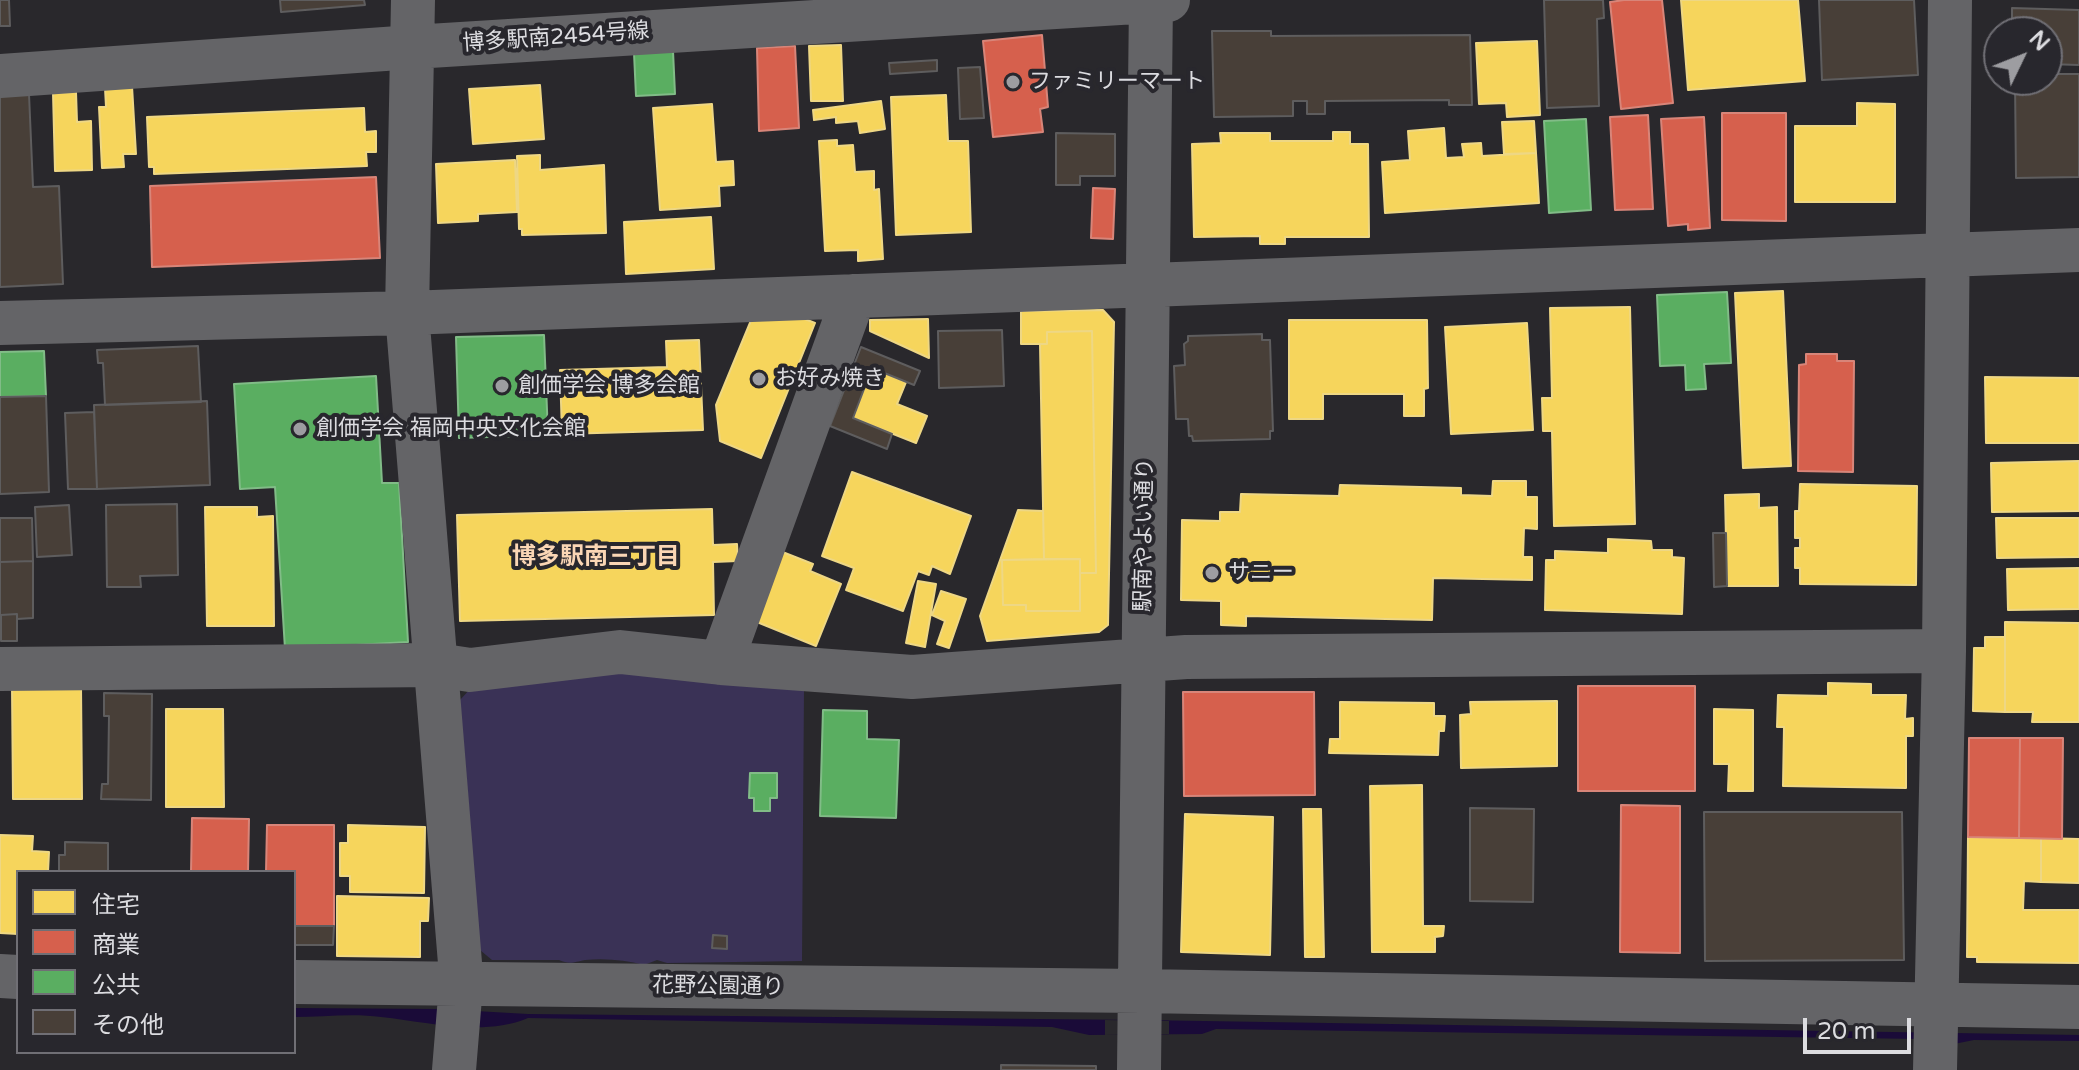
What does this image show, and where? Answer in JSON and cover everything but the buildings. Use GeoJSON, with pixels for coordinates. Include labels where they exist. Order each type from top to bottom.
{"type":"FeatureCollection","features":[{"type":"Feature","properties":{"kind":"street"},"geometry":{"type":"LineString","coordinates":[[413,0],[407,313],[461,985],[454,1070]]}},
{"type":"Feature","properties":{"kind":"street"},"geometry":{"type":"LineString","coordinates":[[1935,1070],[1944,651],[1950,0]]}},
{"type":"Feature","properties":{"kind":"street","name":"博多駅南2454号線"},"geometry":{"type":"LineString","coordinates":[[0,76],[1145,1]]}},
{"type":"Feature","properties":{"kind":"street","name":"駅南やよい通り"},"geometry":{"type":"LineString","coordinates":[[1139,1070],[1148,283],[1145,1]]}},
{"type":"Feature","properties":{"kind":"street"},"geometry":{"type":"LineString","coordinates":[[0,323],[407,313],[2079,250]]}},
{"type":"Feature","properties":{"kind":"street"},"geometry":{"type":"LineString","coordinates":[[721,663],[854,296]]}},
{"type":"Feature","properties":{"kind":"street"},"geometry":{"type":"LineString","coordinates":[[0,669],[437,665],[470,670],[620,652],[912,677],[1144,659],[1944,651]]}},
{"type":"Feature","properties":{"kind":"street","name":"花野公園通り"},"geometry":{"type":"LineString","coordinates":[[296,982],[1141,991],[2079,1007]]}},
{"type":"Feature","properties":{"kind":"shaded area"},"geometry":{"type":"Polygon","coordinates":[[[620,668],[804,689],[802,961],[667,963],[657,960],[644,965],[600,959],[569,963],[559,960],[492,960],[480,950],[460,700],[471,688],[620,668]]]}},
{"type":"Feature","properties":{"kind":"shaded area"},"geometry":{"type":"Polygon","coordinates":[[[296,1008],[440,1009],[528,1014],[2079,1035],[2079,1041],[1974,1040],[1949,1045],[1922,1039],[1216,1029],[1202,1034],[1089,1035],[1052,1027],[528,1018],[493,1027],[474,1027],[349,1015],[296,1017],[296,1008]]]}},
{"type":"Feature","properties":{"kind":"pier"},"geometry":{"type":"Polygon","coordinates":[[[1105,1020],[1169,1021],[1169,1034],[1105,1035],[1105,1020]]]}},
{"type":"Feature","properties":{"kind":"place","name":"ファミリーマート"},"geometry":{"type":"Point","coordinates":[1013,82]}},
{"type":"Feature","properties":{"kind":"place","name":"お好み焼き"},"geometry":{"type":"Point","coordinates":[759,379]}},
{"type":"Feature","properties":{"kind":"place","name":"創価学会 博多会館"},"geometry":{"type":"Point","coordinates":[502,386]}},
{"type":"Feature","properties":{"kind":"place","name":"創価学会 福岡中央文化会館"},"geometry":{"type":"Point","coordinates":[300,429]}},
{"type":"Feature","properties":{"kind":"place","name":"サニー"},"geometry":{"type":"Point","coordinates":[1212,573]}},
{"type":"Feature","properties":{"kind":"district","name":"博多駅南三丁目"},"geometry":{"type":"Point","coordinates":[596,558]}}]}
